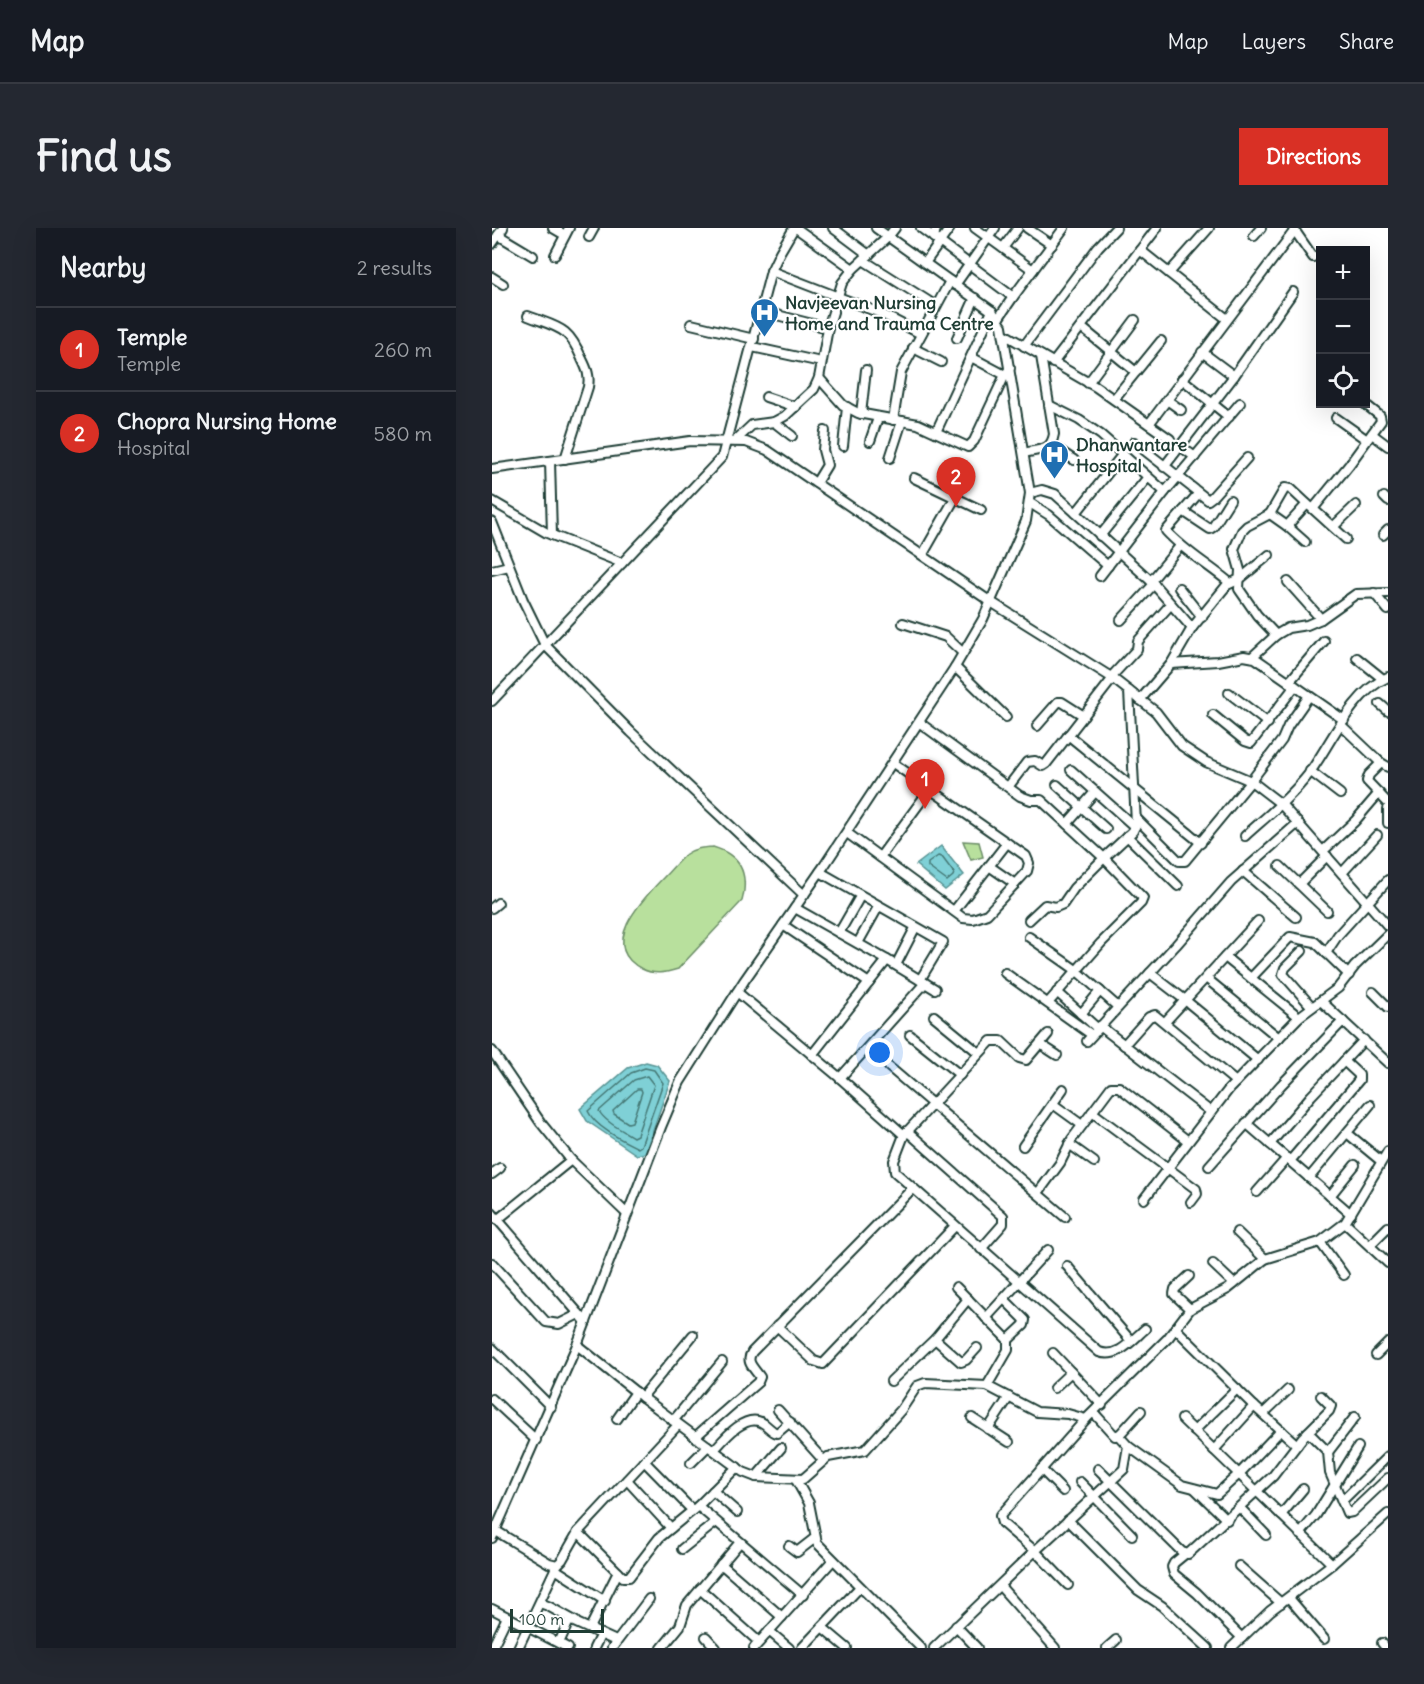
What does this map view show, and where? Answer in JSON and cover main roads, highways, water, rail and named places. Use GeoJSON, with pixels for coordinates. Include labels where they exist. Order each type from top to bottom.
{"type":"FeatureCollection","features":[{"type":"Feature","properties":{"kind":"water"},"geometry":{"type":"Polygon","coordinates":[[[941,846],[964,875],[945,890],[916,865],[941,846]]]}},
{"type":"Feature","properties":{"kind":"water"},"geometry":{"type":"Polygon","coordinates":[[[646,1062],[657,1065],[670,1081],[645,1153],[637,1155],[587,1121],[580,1109],[628,1068],[646,1062]]]}},
{"type":"Feature","properties":{"kind":"place","name":"Navjeevan Nursing Home and Trauma Centre"},"geometry":{"type":"Point","coordinates":[764,338]}},
{"type":"Feature","properties":{"kind":"place","name":"Dhanwantare Hospital"},"geometry":{"type":"Point","coordinates":[1055,480]}},
{"type":"Feature","properties":{"kind":"place","name":"Chopra Nursing Home"},"geometry":{"type":"Point","coordinates":[956,507]}},
{"type":"Feature","properties":{"kind":"place","name":"Temple"},"geometry":{"type":"Point","coordinates":[925,809]}}]}
